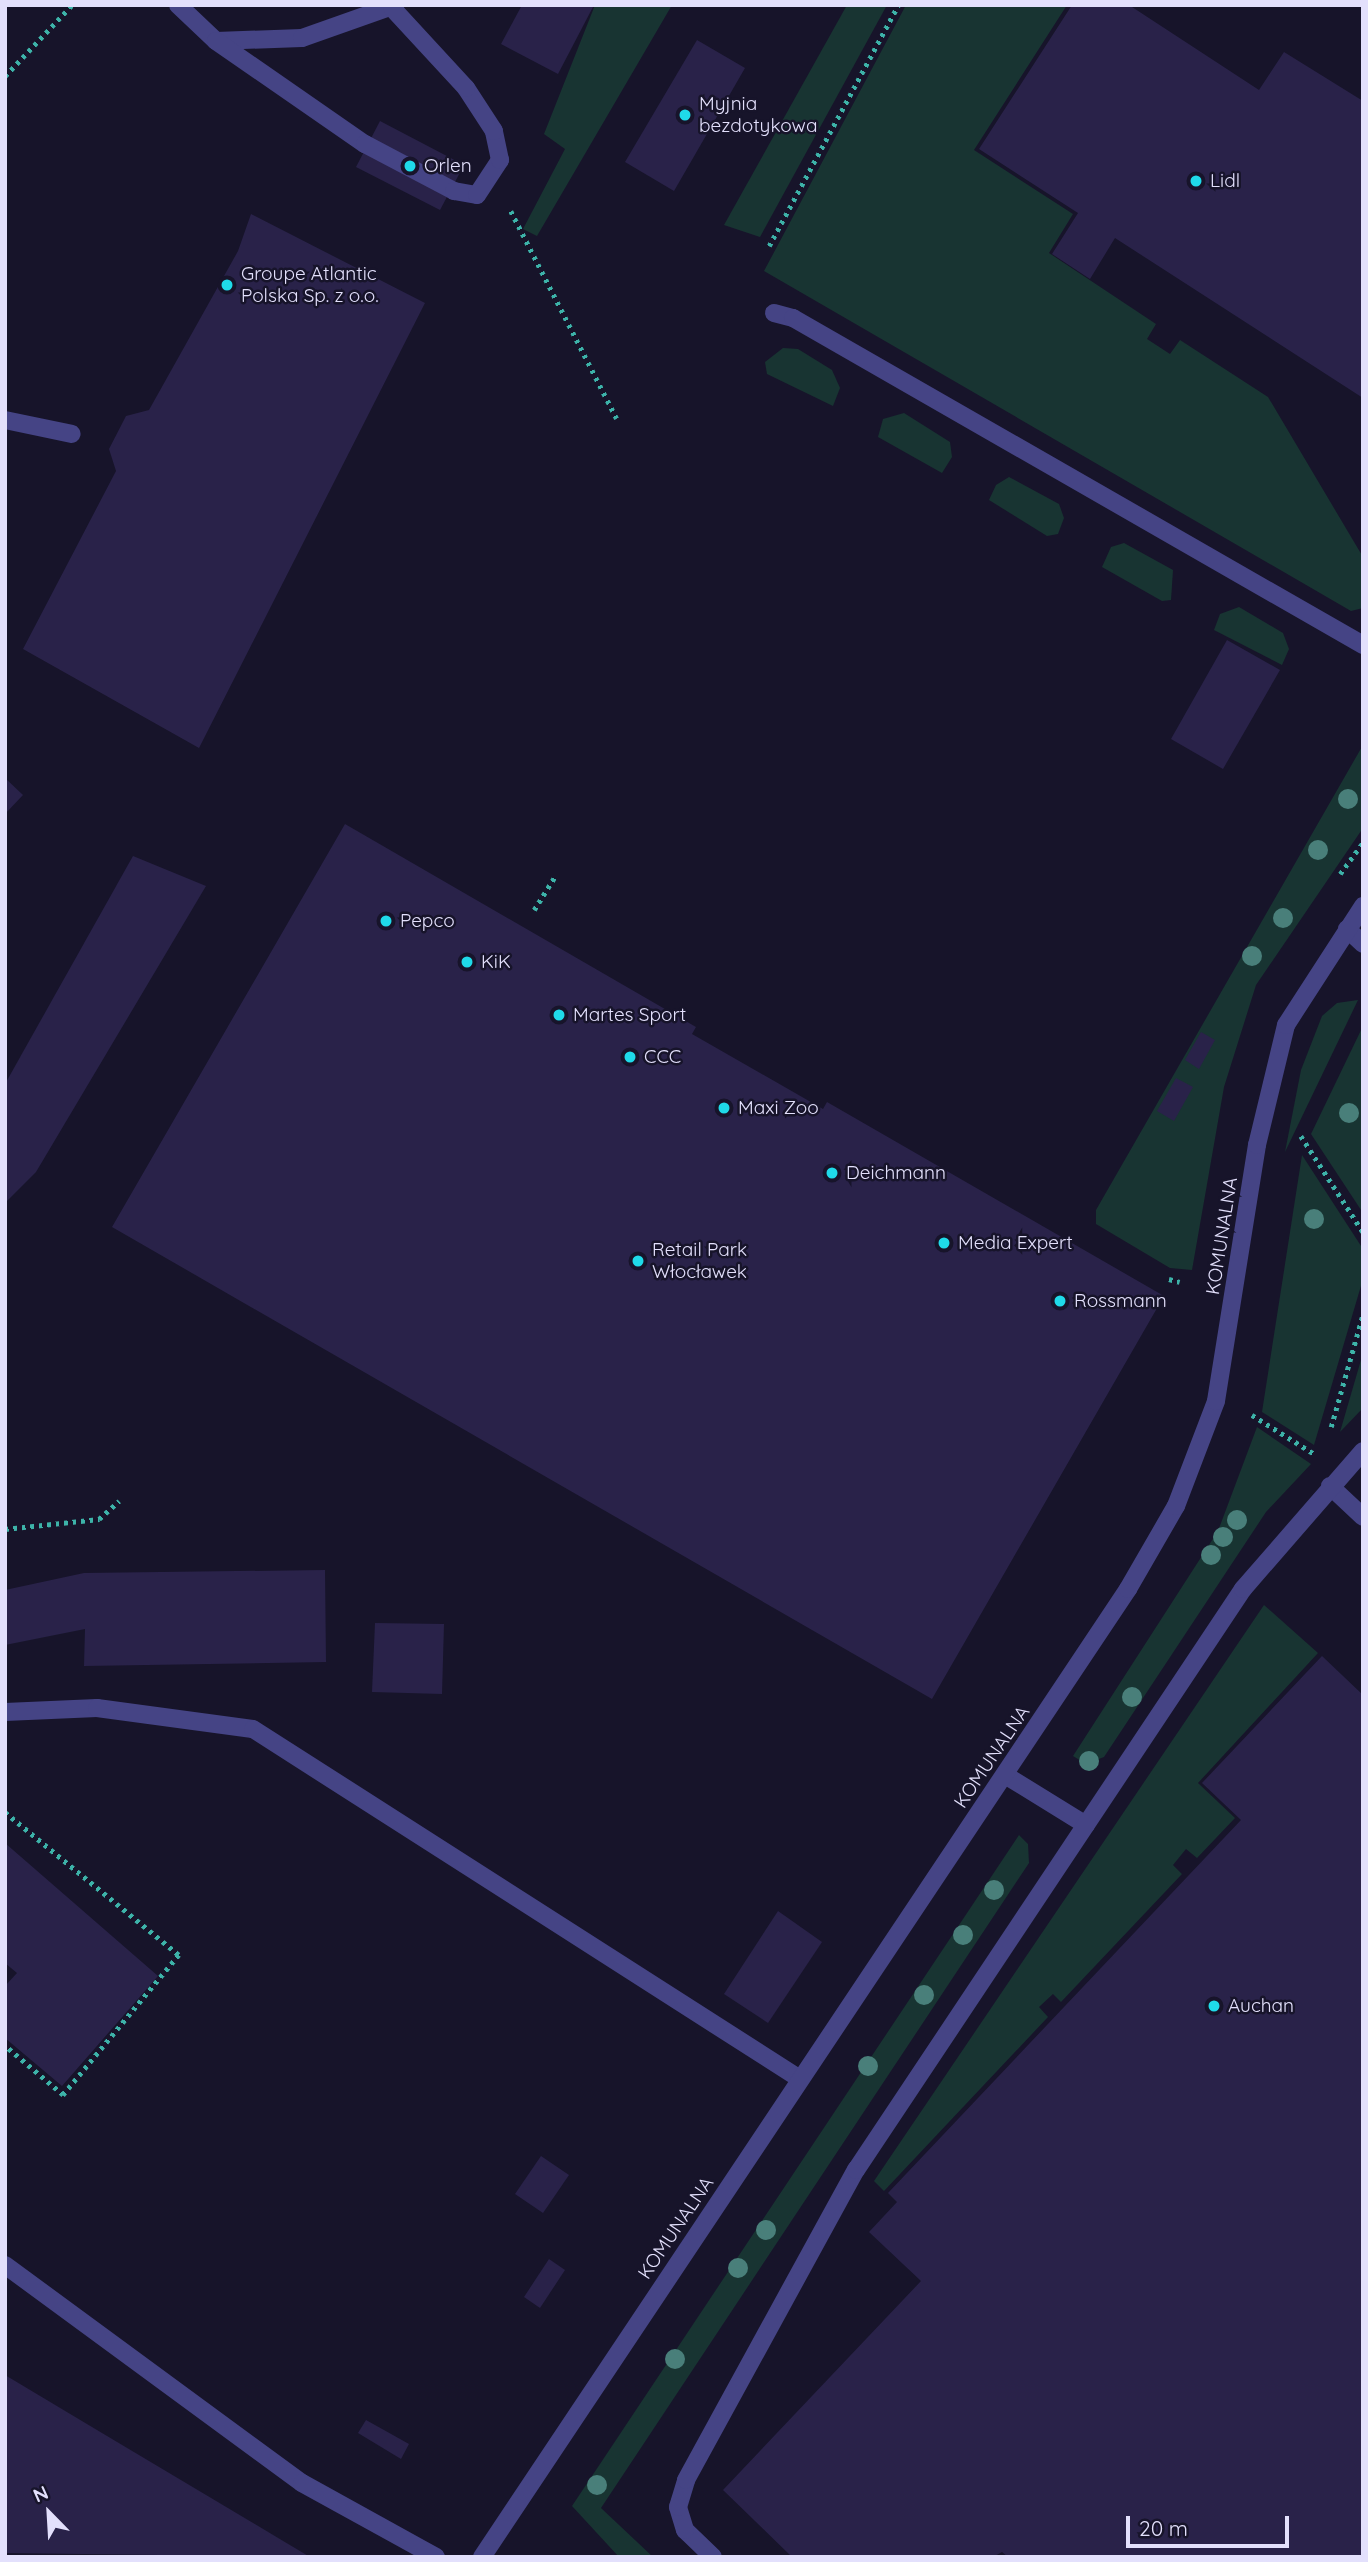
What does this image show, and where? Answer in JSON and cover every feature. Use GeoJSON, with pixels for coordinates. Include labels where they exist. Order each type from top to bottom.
{"type":"FeatureCollection","features":[{"type":"Feature","properties":{"kind":"street"},"geometry":{"type":"LineString","coordinates":[[178,5],[216,41],[365,144],[454,191],[477,195],[500,160],[494,131],[466,88],[394,7],[302,37],[216,41]]}},
{"type":"Feature","properties":{"kind":"street"},"geometry":{"type":"LineString","coordinates":[[774,313],[793,318],[1363,645]]}},
{"type":"Feature","properties":{"kind":"street"},"geometry":{"type":"LineString","coordinates":[[5,420],[72,435]]}},
{"type":"Feature","properties":{"kind":"street","name":"KOMUNALNA"},"geometry":{"type":"LineString","coordinates":[[482,2557],[1128,1590],[1194,1466],[1220,1381],[1279,1048],[1295,1004],[1363,906]]}},
{"type":"Feature","properties":{"kind":"street"},"geometry":{"type":"LineString","coordinates":[[1347,929],[1363,944]]}},
{"type":"Feature","properties":{"kind":"street"},"geometry":{"type":"LineString","coordinates":[[713,2557],[685,2530],[678,2507],[686,2480],[856,2170],[1243,1589],[1363,1451]]}},
{"type":"Feature","properties":{"kind":"street"},"geometry":{"type":"LineString","coordinates":[[1330,1486],[1363,1517]]}},
{"type":"Feature","properties":{"kind":"street"},"geometry":{"type":"LineString","coordinates":[[5,1712],[97,1709],[253,1729],[800,2079]]}},
{"type":"Feature","properties":{"kind":"street"},"geometry":{"type":"LineString","coordinates":[[1005,1775],[1086,1825]]}},
{"type":"Feature","properties":{"kind":"street"},"geometry":{"type":"LineString","coordinates":[[5,2264],[302,2483],[436,2557]]}},
{"type":"Feature","properties":{"kind":"path"},"geometry":{"type":"LineString","coordinates":[[5,76],[72,5]]}},
{"type":"Feature","properties":{"kind":"path"},"geometry":{"type":"LineString","coordinates":[[769,246],[898,5]]}},
{"type":"Feature","properties":{"kind":"path"},"geometry":{"type":"LineString","coordinates":[[506,201],[617,419]]}},
{"type":"Feature","properties":{"kind":"path"},"geometry":{"type":"LineString","coordinates":[[1332,887],[1363,842]]}},
{"type":"Feature","properties":{"kind":"path"},"geometry":{"type":"LineString","coordinates":[[534,910],[554,878]]}},
{"type":"Feature","properties":{"kind":"path"},"geometry":{"type":"LineString","coordinates":[[1301,1136],[1363,1232]]}},
{"type":"Feature","properties":{"kind":"path"},"geometry":{"type":"LineString","coordinates":[[1169,1279],[1180,1282]]}},
{"type":"Feature","properties":{"kind":"path"},"geometry":{"type":"LineString","coordinates":[[1329,1433],[1363,1314]]}},
{"type":"Feature","properties":{"kind":"path"},"geometry":{"type":"LineString","coordinates":[[1252,1415],[1305,1450]]}},
{"type":"Feature","properties":{"kind":"path"},"geometry":{"type":"LineString","coordinates":[[5,1529],[100,1519],[119,1501]]}},
{"type":"Feature","properties":{"kind":"path"},"geometry":{"type":"LineString","coordinates":[[5,1812],[179,1955],[62,2095],[5,2046]]}},
{"type":"Feature","properties":{"kind":"green space"},"geometry":{"type":"Polygon","coordinates":[[[595,5],[672,5],[537,236],[523,229],[565,149],[544,134],[595,5]]]}},
{"type":"Feature","properties":{"kind":"green space"},"geometry":{"type":"Polygon","coordinates":[[[847,5],[887,5],[760,237],[724,225],[847,5]]]}},
{"type":"Feature","properties":{"kind":"green space"},"geometry":{"type":"Polygon","coordinates":[[[906,5],[1067,5],[974,150],[1073,214],[1049,253],[1156,324],[1147,339],[1170,354],[1180,340],[1268,397],[1363,557],[1363,608],[1351,611],[764,271],[906,5]]]}},
{"type":"Feature","properties":{"kind":"green space"},"geometry":{"type":"Polygon","coordinates":[[[783,348],[798,349],[832,370],[840,388],[833,406],[767,374],[765,362],[783,348]]]}},
{"type":"Feature","properties":{"kind":"green space"},"geometry":{"type":"Polygon","coordinates":[[[904,413],[950,442],[952,457],[942,473],[878,437],[883,419],[904,413]]]}},
{"type":"Feature","properties":{"kind":"green space"},"geometry":{"type":"Polygon","coordinates":[[[1009,477],[1059,504],[1064,518],[1058,534],[1047,536],[989,500],[996,485],[1009,477]]]}},
{"type":"Feature","properties":{"kind":"green space"},"geometry":{"type":"Polygon","coordinates":[[[1124,543],[1173,570],[1171,600],[1162,601],[1102,567],[1111,547],[1124,543]]]}},
{"type":"Feature","properties":{"kind":"green space"},"geometry":{"type":"Polygon","coordinates":[[[1239,607],[1283,633],[1289,649],[1282,665],[1214,630],[1220,614],[1239,607]]]}},
{"type":"Feature","properties":{"kind":"green space"},"geometry":{"type":"Polygon","coordinates":[[[1363,745],[1363,828],[1256,985],[1224,1087],[1192,1270],[1170,1268],[1096,1224],[1096,1210],[1363,745]]]}},
{"type":"Feature","properties":{"kind":"green space"},"geometry":{"type":"Polygon","coordinates":[[[1358,1000],[1285,1152],[1301,1070],[1322,1016],[1337,1003],[1358,1000]]]}},
{"type":"Feature","properties":{"kind":"green space"},"geometry":{"type":"Polygon","coordinates":[[[1363,1026],[1363,1213],[1311,1134],[1363,1026]]]}},
{"type":"Feature","properties":{"kind":"green space"},"geometry":{"type":"Polygon","coordinates":[[[1302,1155],[1363,1249],[1363,1279],[1314,1445],[1262,1412],[1302,1155]]]}},
{"type":"Feature","properties":{"kind":"green space"},"geometry":{"type":"Polygon","coordinates":[[[1363,1353],[1363,1408],[1340,1432],[1363,1353]]]}},
{"type":"Feature","properties":{"kind":"green space"},"geometry":{"type":"Polygon","coordinates":[[[1257,1427],[1311,1464],[1266,1512],[1104,1757],[1086,1764],[1073,1756],[1218,1531],[1257,1427]]]}},
{"type":"Feature","properties":{"kind":"green space"},"geometry":{"type":"Polygon","coordinates":[[[1264,1605],[1318,1653],[1198,1783],[1235,1818],[1197,1858],[1186,1849],[1173,1865],[1182,1874],[1061,2002],[1053,1994],[1039,2007],[1048,2017],[884,2191],[874,2181],[1264,1605]]]}},
{"type":"Feature","properties":{"kind":"green space"},"geometry":{"type":"Polygon","coordinates":[[[1019,1835],[1028,1844],[1029,1863],[601,2508],[653,2557],[619,2557],[572,2506],[1019,1835]]]}},
{"type":"Feature","properties":{"kind":"building"},"geometry":{"type":"Polygon","coordinates":[[[522,5],[594,5],[558,74],[501,44],[522,5]]]}},
{"type":"Feature","properties":{"kind":"building","name":"Lidl"},"geometry":{"type":"Polygon","coordinates":[[[1072,5],[1129,5],[1259,90],[1284,52],[1363,101],[1363,398],[1115,238],[1090,279],[1052,254],[1078,213],[979,149],[1072,5]]]}},
{"type":"Feature","properties":{"kind":"building","name":"Myjnia bezdotykowa"},"geometry":{"type":"Polygon","coordinates":[[[697,40],[745,68],[674,191],[625,162],[697,40]]]}},
{"type":"Feature","properties":{"kind":"building","name":"Orlen"},"geometry":{"type":"Polygon","coordinates":[[[380,121],[464,165],[440,210],[356,167],[380,121]]]}},
{"type":"Feature","properties":{"kind":"building"},"geometry":{"type":"Polygon","coordinates":[[[251,214],[425,303],[199,748],[23,649],[116,471],[109,449],[126,416],[149,410],[238,251],[251,214]]]}},
{"type":"Feature","properties":{"kind":"building"},"geometry":{"type":"Polygon","coordinates":[[[1227,640],[1280,670],[1223,769],[1171,739],[1227,640]]]}},
{"type":"Feature","properties":{"kind":"building"},"geometry":{"type":"Polygon","coordinates":[[[5,778],[23,795],[5,814],[5,778]]]}},
{"type":"Feature","properties":{"kind":"building","name":"Retail Park Włocławek"},"geometry":{"type":"Polygon","coordinates":[[[345,824],[696,1027],[692,1034],[823,1109],[827,1102],[1164,1296],[932,1699],[112,1227],[345,824]]]}},
{"type":"Feature","properties":{"kind":"building"},"geometry":{"type":"Polygon","coordinates":[[[133,856],[206,886],[36,1172],[5,1203],[5,1084],[133,856]]]}},
{"type":"Feature","properties":{"kind":"building"},"geometry":{"type":"Polygon","coordinates":[[[1201,1032],[1215,1040],[1199,1069],[1185,1060],[1201,1032]]]}},
{"type":"Feature","properties":{"kind":"building"},"geometry":{"type":"Polygon","coordinates":[[[1176,1078],[1193,1087],[1174,1121],[1157,1111],[1176,1078]]]}},
{"type":"Feature","properties":{"kind":"building"},"geometry":{"type":"Polygon","coordinates":[[[325,1570],[326,1662],[84,1666],[85,1629],[5,1645],[5,1590],[84,1573],[325,1570]]]}},
{"type":"Feature","properties":{"kind":"building"},"geometry":{"type":"Polygon","coordinates":[[[375,1623],[444,1624],[442,1694],[372,1692],[375,1623]]]}},
{"type":"Feature","properties":{"kind":"building","name":"Auchan"},"geometry":{"type":"Polygon","coordinates":[[[1322,1656],[1363,1695],[1363,2557],[1008,2557],[1002,2552],[993,2557],[792,2557],[723,2490],[921,2281],[869,2232],[897,2202],[888,2193],[1241,1820],[1202,1783],[1322,1656]]]}},
{"type":"Feature","properties":{"kind":"building"},"geometry":{"type":"Polygon","coordinates":[[[5,1843],[158,1976],[62,2086],[5,2038],[5,1986],[17,1973],[5,1963],[5,1843]]]}},
{"type":"Feature","properties":{"kind":"building"},"geometry":{"type":"Polygon","coordinates":[[[778,1911],[822,1942],[768,2023],[724,1994],[778,1911]]]}},
{"type":"Feature","properties":{"kind":"building"},"geometry":{"type":"Polygon","coordinates":[[[541,2156],[569,2175],[543,2213],[515,2194],[541,2156]]]}},
{"type":"Feature","properties":{"kind":"building"},"geometry":{"type":"Polygon","coordinates":[[[549,2259],[565,2270],[540,2308],[524,2297],[549,2259]]]}},
{"type":"Feature","properties":{"kind":"building"},"geometry":{"type":"Polygon","coordinates":[[[5,2375],[102,2433],[310,2557],[5,2553],[5,2375]]]}},
{"type":"Feature","properties":{"kind":"building"},"geometry":{"type":"Polygon","coordinates":[[[366,2420],[409,2444],[401,2459],[358,2433],[366,2420]]]}},
{"type":"Feature","properties":{"kind":"place","name":"Myjnia bezdotykowa"},"geometry":{"type":"Point","coordinates":[685,115]}},
{"type":"Feature","properties":{"kind":"place","name":"Orlen"},"geometry":{"type":"Point","coordinates":[410,166]}},
{"type":"Feature","properties":{"kind":"place","name":"Lidl"},"geometry":{"type":"Point","coordinates":[1196,181]}},
{"type":"Feature","properties":{"kind":"place","name":"Groupe Atlantic Polska Sp. z o.o."},"geometry":{"type":"Point","coordinates":[227,285]}},
{"type":"Feature","properties":{"kind":"place","name":"Pepco"},"geometry":{"type":"Point","coordinates":[386,921]}},
{"type":"Feature","properties":{"kind":"place","name":"KiK"},"geometry":{"type":"Point","coordinates":[467,962]}},
{"type":"Feature","properties":{"kind":"place","name":"Martes Sport"},"geometry":{"type":"Point","coordinates":[559,1015]}},
{"type":"Feature","properties":{"kind":"place","name":"CCC"},"geometry":{"type":"Point","coordinates":[630,1057]}},
{"type":"Feature","properties":{"kind":"place","name":"Maxi Zoo"},"geometry":{"type":"Point","coordinates":[724,1108]}},
{"type":"Feature","properties":{"kind":"place","name":"Deichmann"},"geometry":{"type":"Point","coordinates":[832,1173]}},
{"type":"Feature","properties":{"kind":"place","name":"Media Expert"},"geometry":{"type":"Point","coordinates":[944,1243]}},
{"type":"Feature","properties":{"kind":"place","name":"Retail Park Włocławek"},"geometry":{"type":"Point","coordinates":[638,1261]}},
{"type":"Feature","properties":{"kind":"place","name":"Rossmann"},"geometry":{"type":"Point","coordinates":[1060,1301]}},
{"type":"Feature","properties":{"kind":"place","name":"Auchan"},"geometry":{"type":"Point","coordinates":[1214,2006]}}]}
